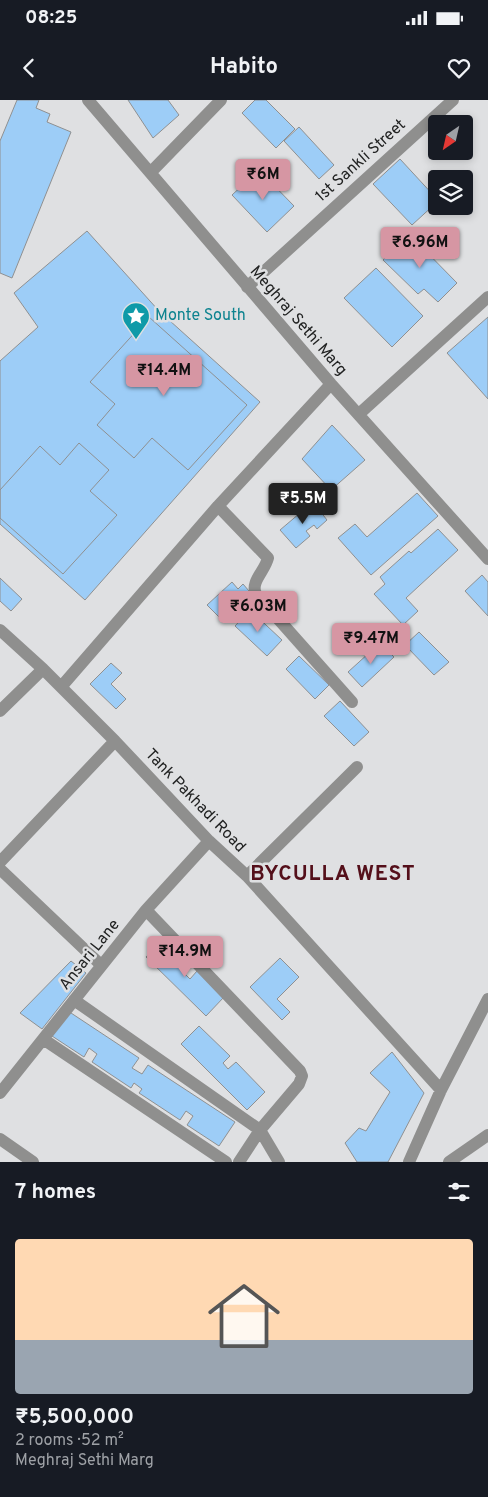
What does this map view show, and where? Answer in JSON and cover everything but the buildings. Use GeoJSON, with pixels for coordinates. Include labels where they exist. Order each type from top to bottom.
{"type":"FeatureCollection","features":[{"type":"Feature","properties":{"kind":"street","name":"Meghraj Sethi Marg"},"geometry":{"type":"LineString","coordinates":[[88,100],[331,384],[488,559]]}},
{"type":"Feature","properties":{"kind":"street"},"geometry":{"type":"LineString","coordinates":[[151,172],[221,100]]}},
{"type":"Feature","properties":{"kind":"street","name":"1st Sankli Street"},"geometry":{"type":"LineString","coordinates":[[247,287],[453,100]]}},
{"type":"Feature","properties":{"kind":"street"},"geometry":{"type":"LineString","coordinates":[[359,414],[488,297]]}},
{"type":"Feature","properties":{"kind":"street"},"geometry":{"type":"LineString","coordinates":[[61,688],[218,506],[331,384]]}},
{"type":"Feature","properties":{"kind":"street"},"geometry":{"type":"LineString","coordinates":[[218,506],[268,558],[266,566],[255,584],[254,590],[256,594],[352,702]]}},
{"type":"Feature","properties":{"kind":"street","name":"Tank Pakhadi Road"},"geometry":{"type":"LineString","coordinates":[[0,630],[43,669],[115,741],[209,841],[247,876],[441,1090]]}},
{"type":"Feature","properties":{"kind":"street"},"geometry":{"type":"LineString","coordinates":[[0,711],[43,669]]}},
{"type":"Feature","properties":{"kind":"street"},"geometry":{"type":"LineString","coordinates":[[0,862],[115,741]]}},
{"type":"Feature","properties":{"kind":"street"},"geometry":{"type":"LineString","coordinates":[[247,876],[357,767]]}},
{"type":"Feature","properties":{"kind":"street","name":"Ansari Lane"},"geometry":{"type":"LineString","coordinates":[[0,1093],[146,910],[209,841]]}},
{"type":"Feature","properties":{"kind":"street"},"geometry":{"type":"LineString","coordinates":[[0,869],[101,965]]}},
{"type":"Feature","properties":{"kind":"street"},"geometry":{"type":"LineString","coordinates":[[146,910],[300,1071],[302,1076],[299,1084],[260,1130],[239,1162]]}},
{"type":"Feature","properties":{"kind":"street"},"geometry":{"type":"LineString","coordinates":[[409,1162],[441,1090],[488,999]]}},
{"type":"Feature","properties":{"kind":"street"},"geometry":{"type":"LineString","coordinates":[[74,1000],[260,1130],[279,1162]]}},
{"type":"Feature","properties":{"kind":"street"},"geometry":{"type":"LineString","coordinates":[[43,1039],[226,1162]]}},
{"type":"Feature","properties":{"kind":"street"},"geometry":{"type":"LineString","coordinates":[[449,1162],[488,1135]]}},
{"type":"Feature","properties":{"kind":"street"},"geometry":{"type":"LineString","coordinates":[[0,1139],[33,1162]]}},
{"type":"Feature","properties":{"kind":"place","name":"Monte South"},"geometry":{"type":"Point","coordinates":[136,340]}},
{"type":"Feature","properties":{"kind":"district","name":"BYCULLA WEST"},"geometry":{"type":"Point","coordinates":[333,874]}}]}
